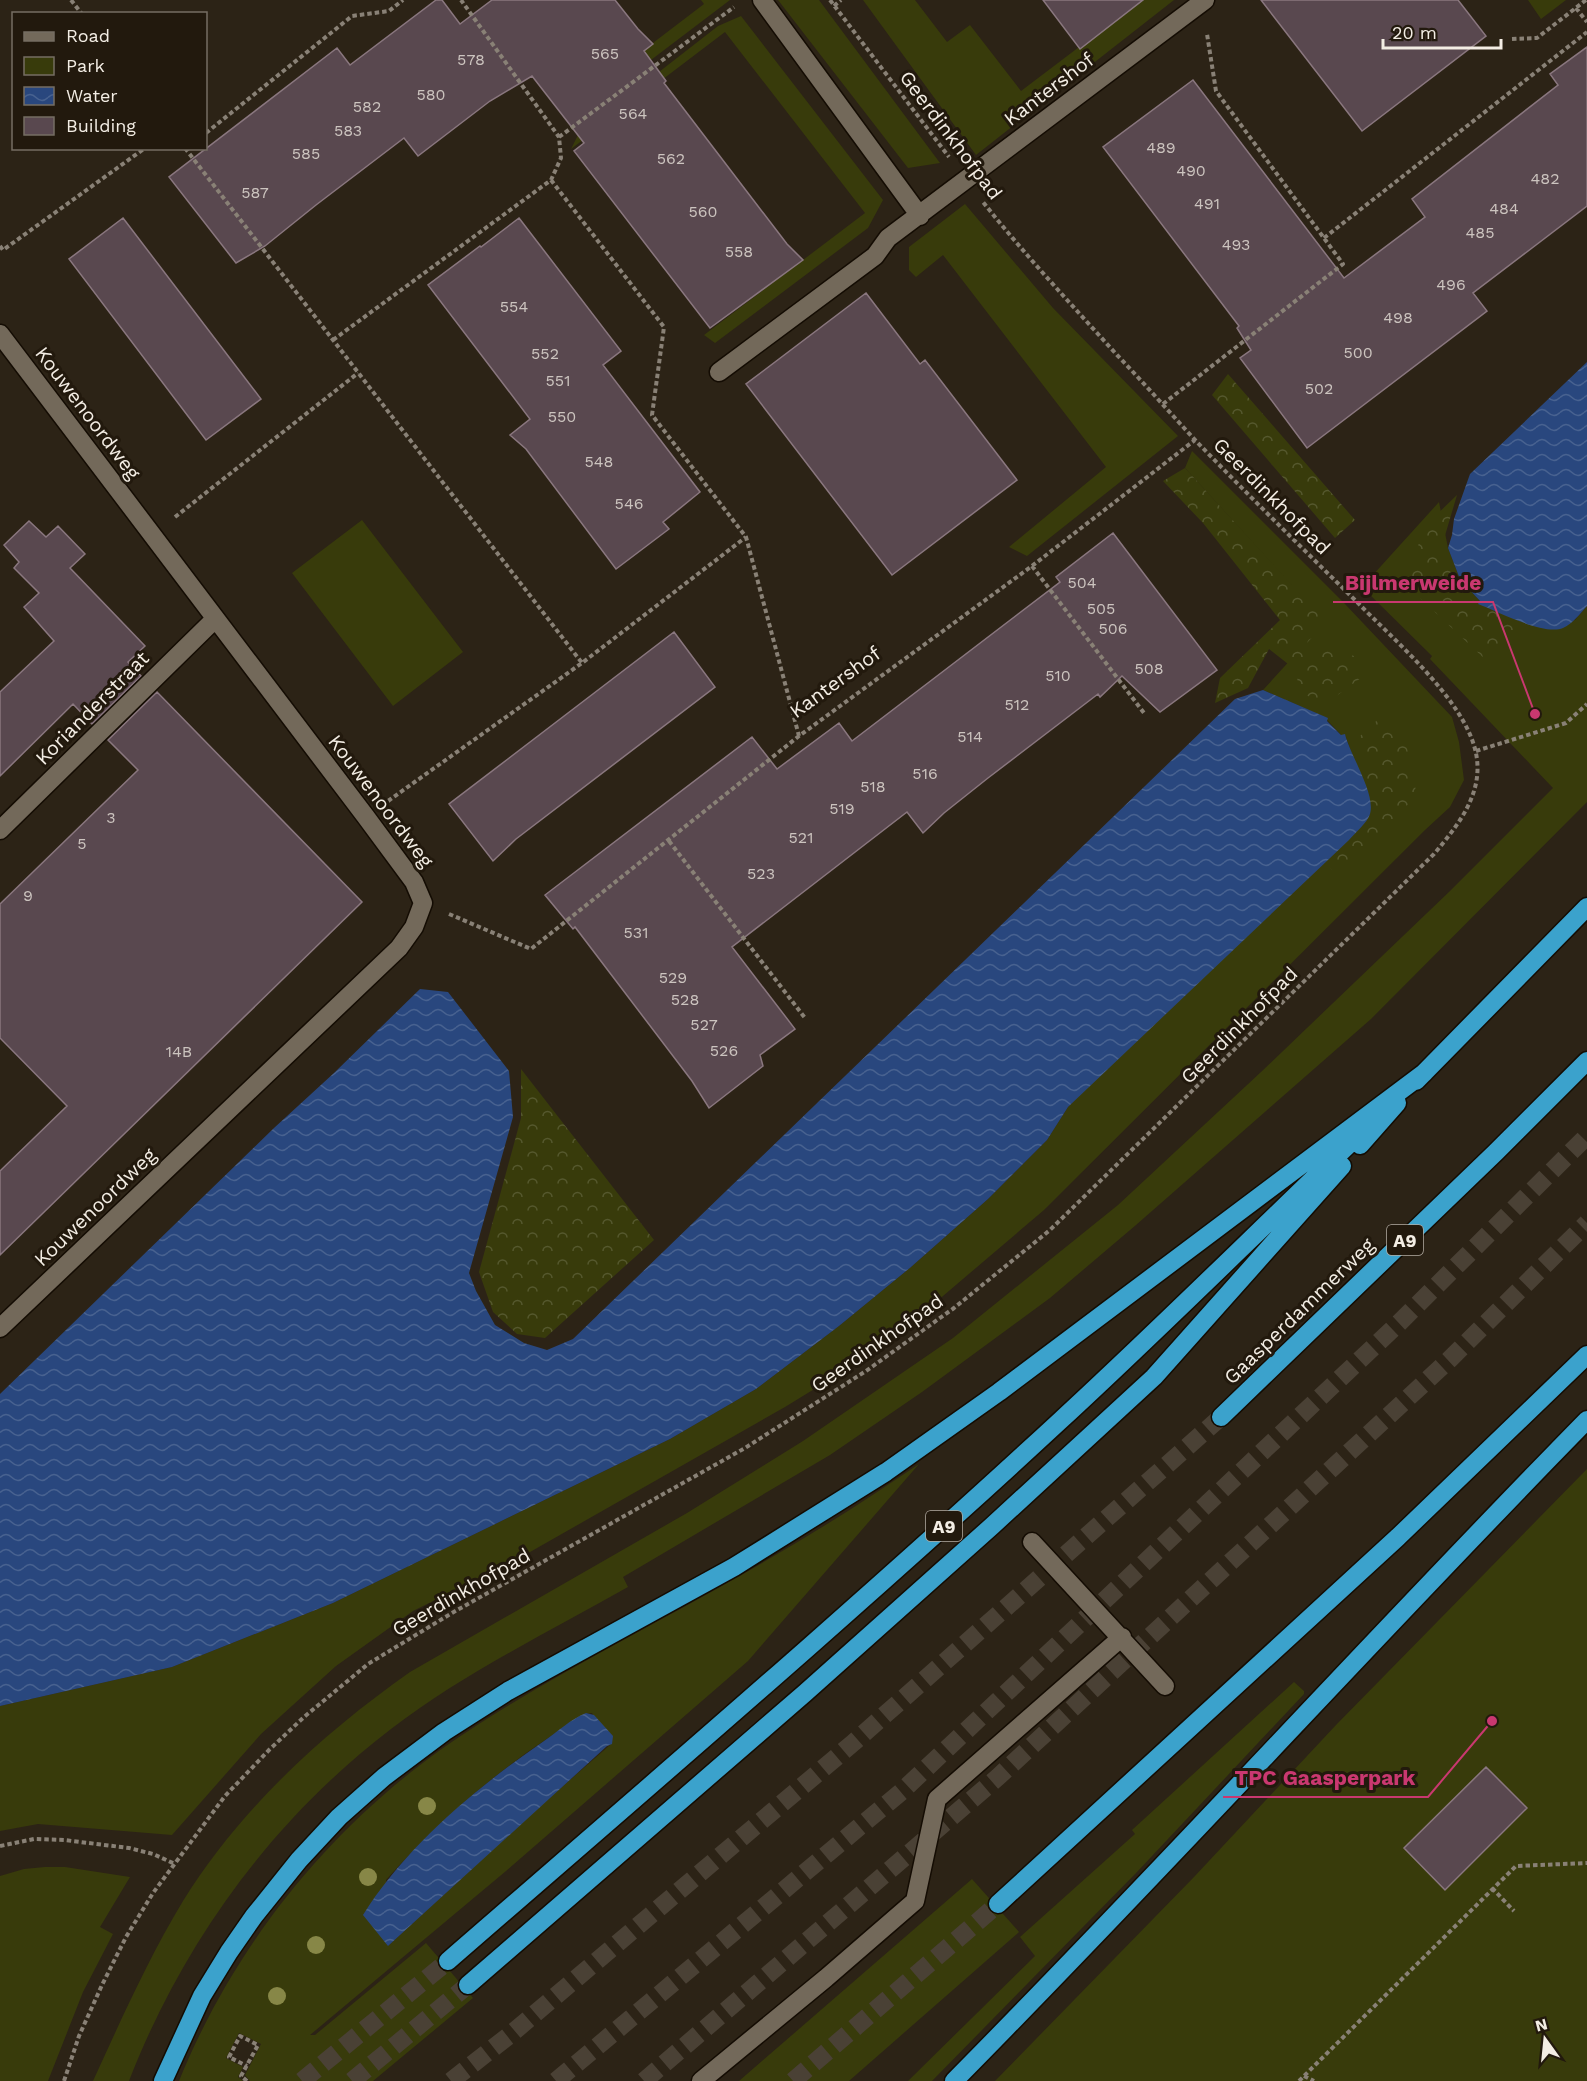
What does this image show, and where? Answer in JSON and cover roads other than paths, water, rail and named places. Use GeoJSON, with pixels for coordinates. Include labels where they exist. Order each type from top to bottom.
{"type":"FeatureCollection","features":[{"type":"Feature","properties":{"kind":"highway","name":"A9"},"geometry":{"type":"LineString","coordinates":[[447,1961],[830,1628],[1061,1420],[1424,1073],[1587,907]]}},
{"type":"Feature","properties":{"kind":"highway","name":"Gaasperdammerweg"},"geometry":{"type":"LineString","coordinates":[[1221,1417],[1587,1061]]}},
{"type":"Feature","properties":{"kind":"highway","name":"A9"},"geometry":{"type":"LineString","coordinates":[[468,1985],[822,1678],[1154,1377],[1424,1073]]}},
{"type":"Feature","properties":{"kind":"highway","name":"A9"},"geometry":{"type":"LineString","coordinates":[[163,2081],[202,1996],[254,1916],[299,1860],[339,1817],[384,1777],[444,1732],[508,1691],[734,1567],[886,1472],[999,1392],[1424,1073]]}},
{"type":"Feature","properties":{"kind":"highway"},"geometry":{"type":"LineString","coordinates":[[998,1904],[1398,1537],[1587,1355]]}},
{"type":"Feature","properties":{"kind":"highway"},"geometry":{"type":"LineString","coordinates":[[954,2081],[1145,1886],[1491,1518],[1587,1420]]}},
{"type":"Feature","properties":{"kind":"street"},"geometry":{"type":"LineString","coordinates":[[762,0],[920,216]]}},
{"type":"Feature","properties":{"kind":"street","name":"Kantershof"},"geometry":{"type":"LineString","coordinates":[[719,372],[875,256],[888,238],[1203,1]]}},
{"type":"Feature","properties":{"kind":"street","name":"Kouwenoordweg"},"geometry":{"type":"LineString","coordinates":[[0,1328],[399,948],[414,927],[423,903],[414,882],[366,817],[2,342]]}},
{"type":"Feature","properties":{"kind":"street","name":"Korianderstraat"},"geometry":{"type":"LineString","coordinates":[[0,831],[215,619]]}},
{"type":"Feature","properties":{"kind":"street"},"geometry":{"type":"LineString","coordinates":[[1032,1542],[1165,1686]]}},
{"type":"Feature","properties":{"kind":"street"},"geometry":{"type":"LineString","coordinates":[[701,2081],[915,1901],[937,1799],[1122,1637]]}},
{"type":"Feature","properties":{"kind":"water"},"geometry":{"type":"Polygon","coordinates":[[[1587,362],[1587,606],[1563,628],[1544,629],[1520,622],[1478,604],[1480,601],[1466,586],[1463,587],[1448,548],[1454,519],[1470,474],[1587,362]]]}},
{"type":"Feature","properties":{"kind":"water"},"geometry":{"type":"Polygon","coordinates":[[[1263,690],[1328,718],[1327,721],[1341,735],[1345,734],[1369,796],[1371,806],[1366,821],[1349,840],[1068,1107],[1047,1140],[988,1199],[911,1267],[839,1326],[756,1389],[670,1439],[333,1603],[172,1667],[0,1706],[0,1394],[420,989],[448,992],[509,1071],[513,1117],[469,1273],[495,1325],[524,1343],[547,1350],[573,1339],[1235,699],[1263,690]]]}},
{"type":"Feature","properties":{"kind":"water"},"geometry":{"type":"Polygon","coordinates":[[[586,1713],[594,1715],[613,1736],[612,1744],[607,1746],[388,1946],[363,1915],[400,1865],[444,1819],[468,1798],[564,1726],[586,1713]]]}},
{"type":"Feature","properties":{"kind":"tunnel"},"geometry":{"type":"LineString","coordinates":[[556,2081],[901,1792],[1399,1323],[1587,1136]]}},
{"type":"Feature","properties":{"kind":"tunnel"},"geometry":{"type":"LineString","coordinates":[[644,2081],[998,1777],[1449,1360],[1587,1223]]}},
{"type":"Feature","properties":{"kind":"tunnel"},"geometry":{"type":"LineString","coordinates":[[451,2081],[511,2034],[853,1743],[1221,1417]]}},
{"type":"Feature","properties":{"kind":"tunnel"},"geometry":{"type":"LineString","coordinates":[[793,2081],[998,1904]]}},
{"type":"Feature","properties":{"kind":"tunnel"},"geometry":{"type":"LineString","coordinates":[[302,2081],[448,1961]]}},
{"type":"Feature","properties":{"kind":"tunnel"},"geometry":{"type":"LineString","coordinates":[[352,2081],[468,1985]]}},
{"type":"Feature","properties":{"kind":"place","name":"Bijlmerweide"},"geometry":{"type":"Point","coordinates":[1535,714]}},
{"type":"Feature","properties":{"kind":"place","name":"TPC Gaasperpark"},"geometry":{"type":"Point","coordinates":[1492,1721]}}]}
